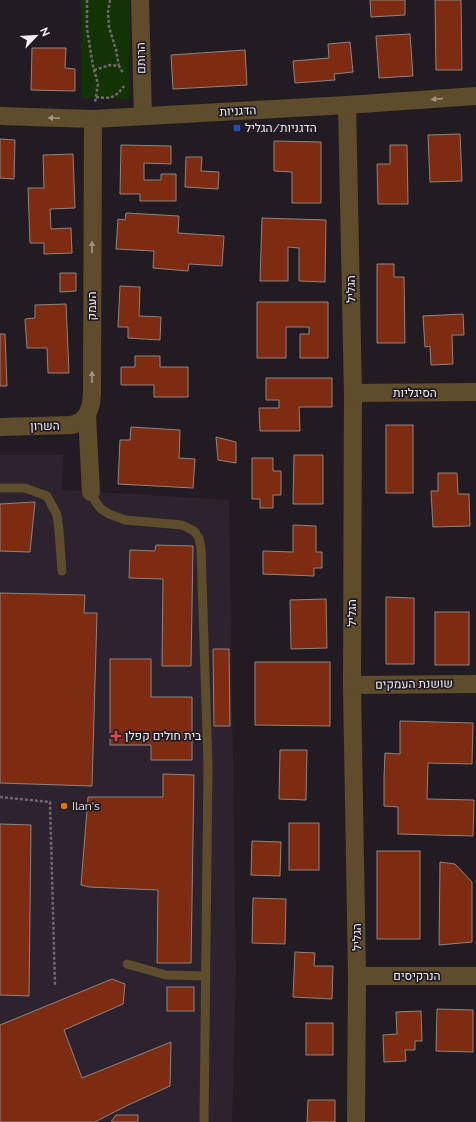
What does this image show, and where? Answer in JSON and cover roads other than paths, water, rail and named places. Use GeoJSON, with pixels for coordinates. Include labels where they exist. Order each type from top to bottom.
{"type":"FeatureCollection","features":[{"type":"Feature","properties":{"kind":"street","name":"הרותם"},"geometry":{"type":"LineString","coordinates":[[140,0],[143,116]]}},
{"type":"Feature","properties":{"kind":"street","name":"הדגניות"},"geometry":{"type":"LineString","coordinates":[[0,116],[93,119],[476,96]]}},
{"type":"Feature","properties":{"kind":"street","name":"הגליל"},"geometry":{"type":"LineString","coordinates":[[346,105],[353,393],[352,685],[357,976],[356,1122]]}},
{"type":"Feature","properties":{"kind":"street","name":"העמק"},"geometry":{"type":"LineString","coordinates":[[91,492],[87,415],[92,393],[93,119]]}},
{"type":"Feature","properties":{"kind":"street","name":"הסיגליות"},"geometry":{"type":"LineString","coordinates":[[353,393],[476,392]]}},
{"type":"Feature","properties":{"kind":"street","name":"השרון"},"geometry":{"type":"LineString","coordinates":[[0,427],[72,425],[80,422],[87,415]]}},
{"type":"Feature","properties":{"kind":"street","name":"שושנת העמקים"},"geometry":{"type":"LineString","coordinates":[[352,685],[476,684]]}},
{"type":"Feature","properties":{"kind":"street","name":"הנרקיסים"},"geometry":{"type":"LineString","coordinates":[[357,976],[476,976]]}},
{"type":"Feature","properties":{"kind":"lane"},"geometry":{"type":"LineString","coordinates":[[0,488],[25,488],[47,496],[57,515],[62,571]]}},
{"type":"Feature","properties":{"kind":"lane"},"geometry":{"type":"LineString","coordinates":[[91,492],[101,509],[109,514],[125,520],[182,525],[194,532],[199,538],[201,549],[208,766],[204,1122]]}},
{"type":"Feature","properties":{"kind":"lane"},"geometry":{"type":"LineString","coordinates":[[127,964],[166,975],[206,976]]}},
{"type":"Feature","properties":{"kind":"place","name":"הדגניות/הגליל"},"geometry":{"type":"Point","coordinates":[237,128]}},
{"type":"Feature","properties":{"kind":"place","name":"בית חולים קפלן"},"geometry":{"type":"Point","coordinates":[116,736]}},
{"type":"Feature","properties":{"kind":"place","name":"Ilan's"},"geometry":{"type":"Point","coordinates":[64,806]}}]}
